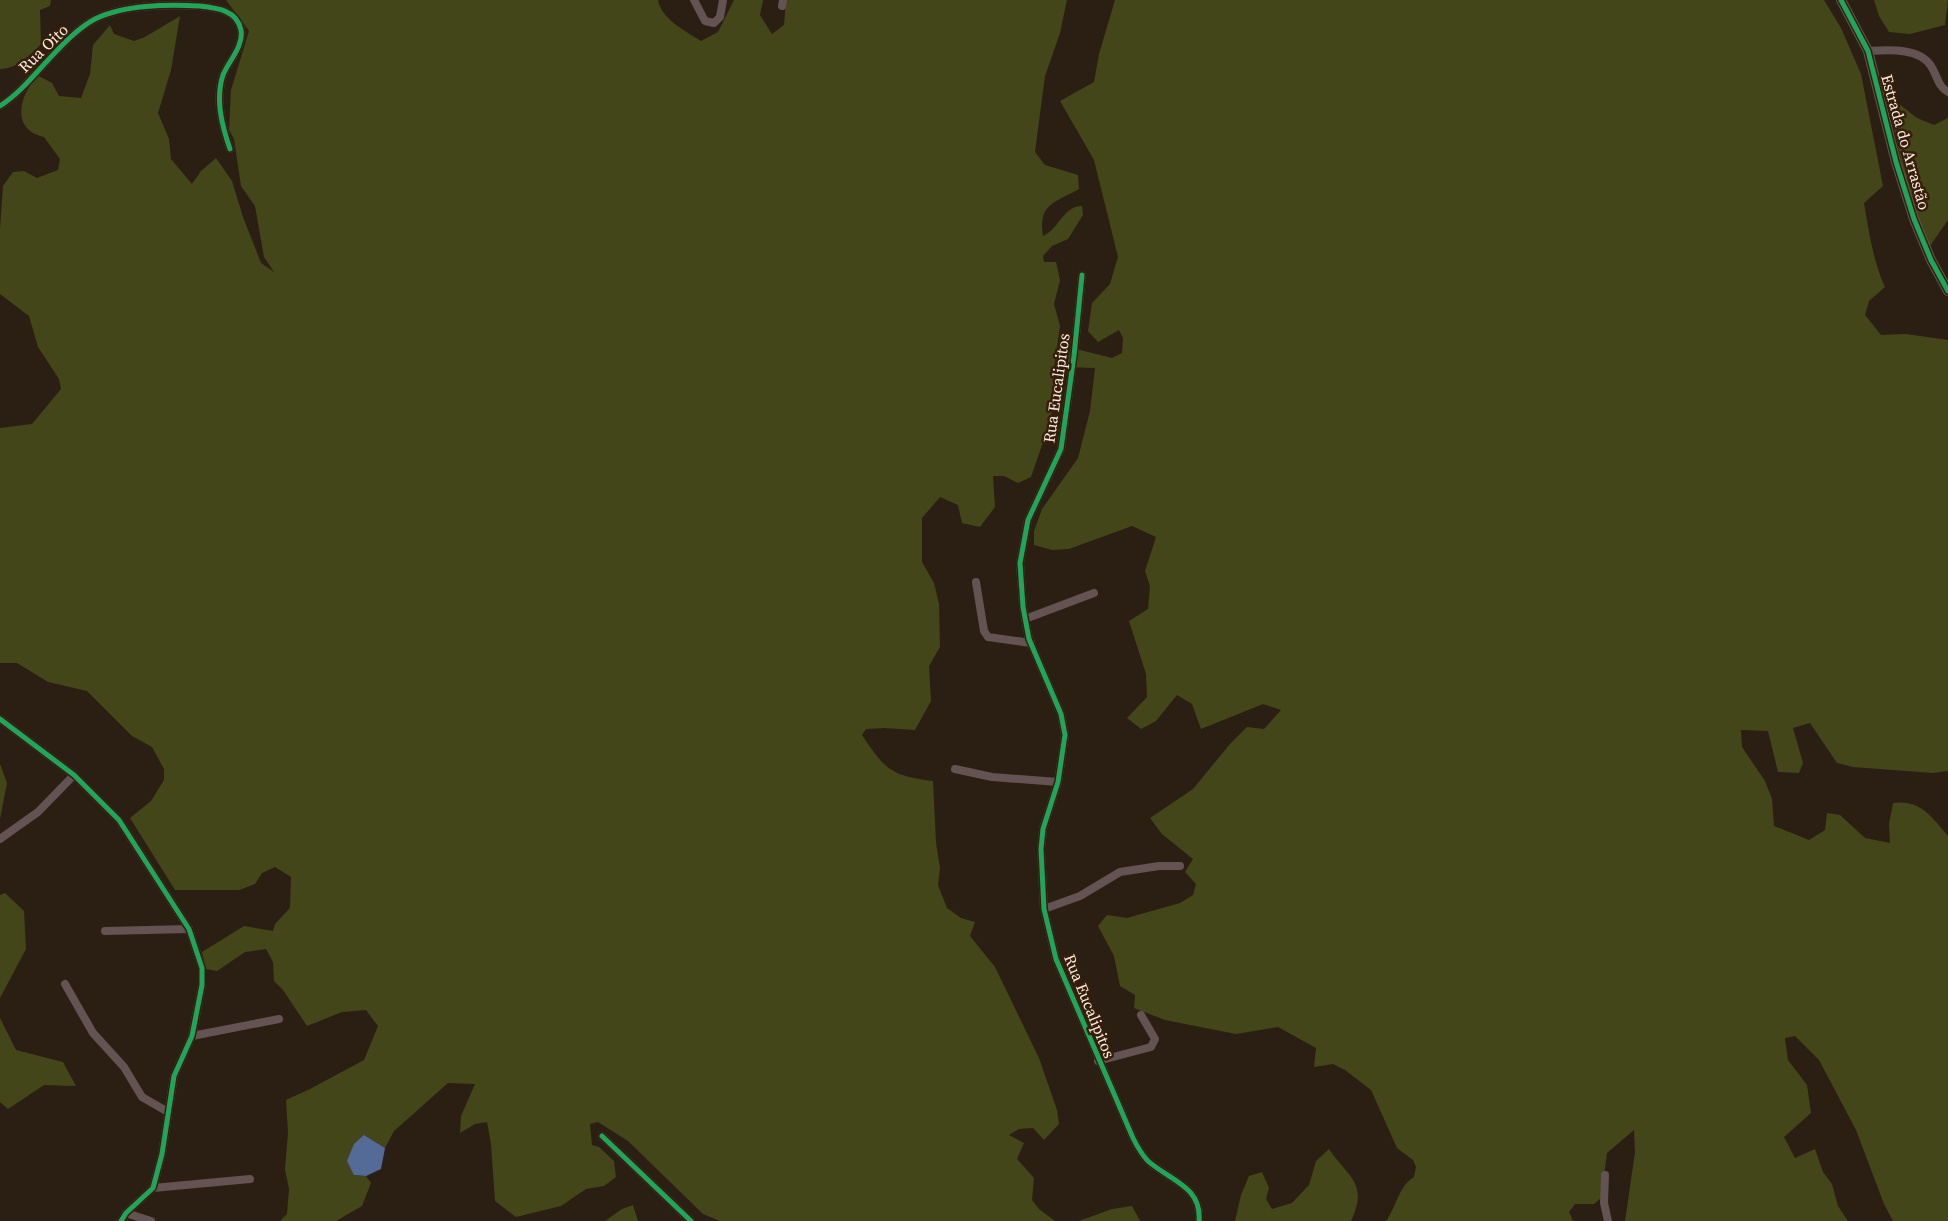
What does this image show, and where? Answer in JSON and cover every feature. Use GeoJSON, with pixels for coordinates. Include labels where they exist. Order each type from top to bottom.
{"type":"FeatureCollection","features":[{"type":"Feature","properties":{"kind":"street"},"geometry":{"type":"LineString","coordinates":[[694,0],[705,21],[714,23],[720,17],[723,0]]}},
{"type":"Feature","properties":{"kind":"street","name":"Estrada do Arrastão"},"geometry":{"type":"LineString","coordinates":[[1841,0],[1868,51],[1896,162],[1914,219],[1948,291]]}},
{"type":"Feature","properties":{"kind":"street","name":"Rua Oito"},"geometry":{"type":"LineString","coordinates":[[0,106],[21,88],[51,57],[95,19],[134,8],[182,5],[213,8],[233,15],[242,33],[220,87],[221,116],[230,149]]}},
{"type":"Feature","properties":{"kind":"street"},"geometry":{"type":"LineString","coordinates":[[1868,51],[1907,52],[1919,56],[1930,64],[1941,87],[1948,92]]}},
{"type":"Feature","properties":{"kind":"street","name":"Rua Eucalipitos"},"geometry":{"type":"LineString","coordinates":[[1082,275],[1061,449],[1028,520],[1020,563],[1025,619],[1031,644],[1061,714],[1065,735],[1058,782],[1043,829],[1041,849],[1044,909],[1056,959],[1098,1061],[1141,1154],[1149,1162],[1187,1187],[1195,1198],[1200,1212],[1199,1221]]}},
{"type":"Feature","properties":{"kind":"street"},"geometry":{"type":"LineString","coordinates":[[976,582],[984,631],[988,636],[1031,644]]}},
{"type":"Feature","properties":{"kind":"street"},"geometry":{"type":"LineString","coordinates":[[1025,619],[1094,593]]}},
{"type":"Feature","properties":{"kind":"street"},"geometry":{"type":"LineString","coordinates":[[0,719],[74,775],[119,820],[189,929],[202,968],[202,985],[192,1036],[174,1076],[162,1154],[153,1188],[126,1213],[121,1221]]}},
{"type":"Feature","properties":{"kind":"street"},"geometry":{"type":"LineString","coordinates":[[955,769],[992,777],[1058,782]]}},
{"type":"Feature","properties":{"kind":"street"},"geometry":{"type":"LineString","coordinates":[[0,839],[38,812],[74,775]]}},
{"type":"Feature","properties":{"kind":"street"},"geometry":{"type":"LineString","coordinates":[[1044,909],[1080,896],[1120,872],[1159,866],[1180,866]]}},
{"type":"Feature","properties":{"kind":"street"},"geometry":{"type":"LineString","coordinates":[[104,931],[189,929]]}},
{"type":"Feature","properties":{"kind":"street"},"geometry":{"type":"LineString","coordinates":[[65,984],[93,1033],[124,1068],[142,1097],[168,1112]]}},
{"type":"Feature","properties":{"kind":"street"},"geometry":{"type":"LineString","coordinates":[[1098,1061],[1152,1047],[1154,1038],[1141,1014]]}},
{"type":"Feature","properties":{"kind":"street"},"geometry":{"type":"LineString","coordinates":[[192,1036],[279,1019]]}},
{"type":"Feature","properties":{"kind":"street"},"geometry":{"type":"LineString","coordinates":[[602,1136],[692,1221]]}},
{"type":"Feature","properties":{"kind":"street"},"geometry":{"type":"LineString","coordinates":[[1605,1175],[1604,1203],[1608,1221]]}},
{"type":"Feature","properties":{"kind":"street"},"geometry":{"type":"LineString","coordinates":[[153,1188],[250,1178]]}},
{"type":"Feature","properties":{"kind":"street"},"geometry":{"type":"LineString","coordinates":[[126,1213],[151,1221]]}},
{"type":"Feature","properties":{"kind":"green space"},"geometry":{"type":"Polygon","coordinates":[[[0,0],[51,0],[50,6],[40,10],[41,44],[17,64],[0,69],[0,0]]]}},
{"type":"Feature","properties":{"kind":"green space"},"geometry":{"type":"Polygon","coordinates":[[[226,0],[658,0],[660,7],[669,19],[701,41],[718,32],[734,0],[763,0],[760,15],[772,34],[784,25],[786,0],[1067,0],[1060,33],[1045,76],[1035,152],[1045,165],[1078,175],[1079,189],[1055,202],[1046,211],[1042,225],[1043,236],[1070,210],[1082,206],[1083,215],[1068,239],[1052,246],[1043,256],[1044,262],[1056,262],[1060,280],[1054,304],[1060,326],[1054,368],[1054,395],[1050,422],[1031,477],[1018,483],[1004,476],[993,476],[995,507],[980,527],[962,523],[958,505],[940,497],[922,518],[922,562],[934,583],[939,604],[940,647],[929,666],[931,701],[915,730],[866,729],[862,735],[877,756],[891,769],[908,777],[933,781],[936,843],[940,868],[938,885],[947,908],[961,918],[975,922],[970,936],[995,967],[1039,1058],[1057,1110],[1059,1124],[1044,1140],[1033,1128],[1019,1129],[1009,1135],[1024,1143],[1017,1159],[1034,1178],[1032,1200],[1039,1209],[1055,1221],[720,1221],[703,1214],[628,1141],[598,1122],[590,1124],[592,1145],[599,1147],[614,1161],[616,1177],[604,1186],[586,1189],[561,1206],[516,1217],[495,1201],[491,1144],[487,1122],[475,1124],[460,1133],[461,1116],[475,1084],[448,1083],[394,1131],[385,1148],[364,1135],[354,1175],[366,1176],[371,1183],[362,1206],[336,1221],[280,1221],[287,1214],[289,1189],[285,1169],[288,1133],[286,1100],[364,1060],[378,1026],[366,1010],[342,1012],[307,1026],[283,990],[274,981],[273,962],[266,949],[245,952],[217,971],[206,969],[202,952],[244,926],[273,931],[275,924],[290,908],[291,877],[275,867],[262,873],[255,884],[239,890],[175,890],[130,818],[151,801],[164,780],[164,769],[152,747],[132,736],[87,691],[48,682],[17,663],[0,663],[0,428],[32,424],[61,389],[59,379],[38,347],[29,316],[0,294],[0,229],[3,186],[13,172],[24,171],[37,178],[58,170],[60,159],[44,137],[33,133],[26,127],[22,119],[23,101],[32,83],[39,76],[52,83],[59,96],[81,98],[90,74],[93,45],[110,25],[114,34],[134,41],[145,37],[180,16],[171,70],[158,113],[169,139],[171,159],[192,184],[201,171],[216,158],[232,181],[243,217],[261,263],[274,272],[264,257],[255,206],[241,186],[234,139],[229,130],[231,90],[249,31],[226,0]]]}},
{"type":"Feature","properties":{"kind":"green space"},"geometry":{"type":"Polygon","coordinates":[[[1115,0],[1824,0],[1841,28],[1861,74],[1883,186],[1864,203],[1874,257],[1885,287],[1869,301],[1865,315],[1881,335],[1906,334],[1948,340],[1948,771],[1933,773],[1853,767],[1837,763],[1810,723],[1793,728],[1803,763],[1799,773],[1778,772],[1768,731],[1741,730],[1742,747],[1765,781],[1772,799],[1774,826],[1809,840],[1825,830],[1827,813],[1840,815],[1865,838],[1890,843],[1889,824],[1893,803],[1902,802],[1925,811],[1948,836],[1948,1221],[1893,1221],[1884,1204],[1856,1130],[1819,1060],[1795,1036],[1785,1038],[1788,1060],[1807,1085],[1811,1113],[1784,1137],[1795,1158],[1815,1149],[1823,1172],[1832,1184],[1838,1206],[1848,1221],[1625,1221],[1635,1152],[1634,1130],[1607,1153],[1601,1198],[1594,1204],[1575,1204],[1569,1212],[1573,1221],[1386,1221],[1401,1191],[1414,1177],[1416,1167],[1413,1160],[1397,1148],[1371,1090],[1345,1070],[1333,1064],[1314,1067],[1316,1048],[1278,1027],[1236,1034],[1165,1020],[1134,1008],[1135,995],[1120,986],[1114,956],[1098,926],[1107,915],[1127,918],[1180,903],[1193,895],[1196,884],[1185,872],[1193,859],[1162,834],[1150,818],[1193,789],[1230,744],[1247,727],[1264,729],[1281,710],[1263,704],[1201,729],[1192,704],[1177,695],[1156,721],[1141,729],[1127,718],[1147,697],[1146,674],[1129,621],[1148,609],[1150,586],[1145,571],[1156,537],[1132,526],[1069,549],[1052,550],[1034,545],[1034,531],[1042,509],[1078,458],[1090,411],[1095,368],[1067,367],[1069,352],[1080,350],[1112,358],[1122,353],[1123,338],[1119,330],[1098,342],[1088,331],[1092,303],[1110,284],[1118,257],[1094,160],[1060,101],[1094,82],[1099,54],[1115,0]]]}},
{"type":"Feature","properties":{"kind":"green space"},"geometry":{"type":"Polygon","coordinates":[[[1874,0],[1948,0],[1945,25],[1910,34],[1889,32],[1879,16],[1874,0]]]}},
{"type":"Feature","properties":{"kind":"green space"},"geometry":{"type":"Polygon","coordinates":[[[1894,100],[1917,118],[1934,125],[1948,118],[1948,220],[1930,246],[1910,193],[1900,156],[1888,101],[1894,100]]]}},
{"type":"Feature","properties":{"kind":"green space"},"geometry":{"type":"Polygon","coordinates":[[[0,764],[7,783],[0,819],[0,764]]]}},
{"type":"Feature","properties":{"kind":"green space"},"geometry":{"type":"Polygon","coordinates":[[[5,893],[24,911],[26,949],[0,998],[0,895],[5,893]]]}},
{"type":"Feature","properties":{"kind":"green space"},"geometry":{"type":"Polygon","coordinates":[[[0,1018],[16,1050],[63,1062],[76,1086],[44,1085],[8,1109],[0,1102],[0,1018]]]}},
{"type":"Feature","properties":{"kind":"green space"},"geometry":{"type":"Polygon","coordinates":[[[1329,1149],[1354,1181],[1357,1189],[1358,1198],[1351,1221],[1235,1221],[1241,1195],[1249,1176],[1262,1172],[1269,1188],[1266,1199],[1272,1209],[1292,1203],[1309,1185],[1316,1161],[1329,1149]]]}},
{"type":"Feature","properties":{"kind":"green space"},"geometry":{"type":"Polygon","coordinates":[[[633,1205],[638,1221],[605,1221],[622,1209],[633,1205]]]}},
{"type":"Feature","properties":{"kind":"green space"},"geometry":{"type":"Polygon","coordinates":[[[1132,1206],[1140,1221],[1079,1221],[1112,1209],[1132,1206]]]}},
{"type":"Feature","properties":{"kind":"water"},"geometry":{"type":"Polygon","coordinates":[[[364,1135],[385,1148],[381,1169],[366,1176],[354,1175],[347,1161],[354,1144],[364,1135]]]}},
{"type":"Feature","properties":{"kind":"cycle path"},"geometry":{"type":"LineString","coordinates":[[1841,0],[1868,51],[1896,162],[1914,219],[1931,260],[1948,291]]}},
{"type":"Feature","properties":{"kind":"cycle path"},"geometry":{"type":"LineString","coordinates":[[0,106],[20,90],[70,37],[95,19],[106,14],[146,6],[187,5],[213,8],[231,14],[239,23],[241,30],[240,42],[223,75],[220,93],[222,122],[230,149]]}},
{"type":"Feature","properties":{"kind":"cycle path"},"geometry":{"type":"LineString","coordinates":[[1082,275],[1074,356],[1061,449],[1028,520],[1020,563],[1023,607],[1029,639],[1061,714],[1065,735],[1058,782],[1043,829],[1041,849],[1044,909],[1056,959],[1133,1138],[1148,1161],[1190,1192],[1199,1209],[1199,1221]]}},
{"type":"Feature","properties":{"kind":"cycle path"},"geometry":{"type":"LineString","coordinates":[[0,719],[74,775],[119,820],[189,929],[202,968],[202,985],[192,1036],[174,1076],[162,1154],[153,1188],[126,1213],[121,1221]]}},
{"type":"Feature","properties":{"kind":"cycle path"},"geometry":{"type":"LineString","coordinates":[[602,1136],[691,1221]]}}]}
